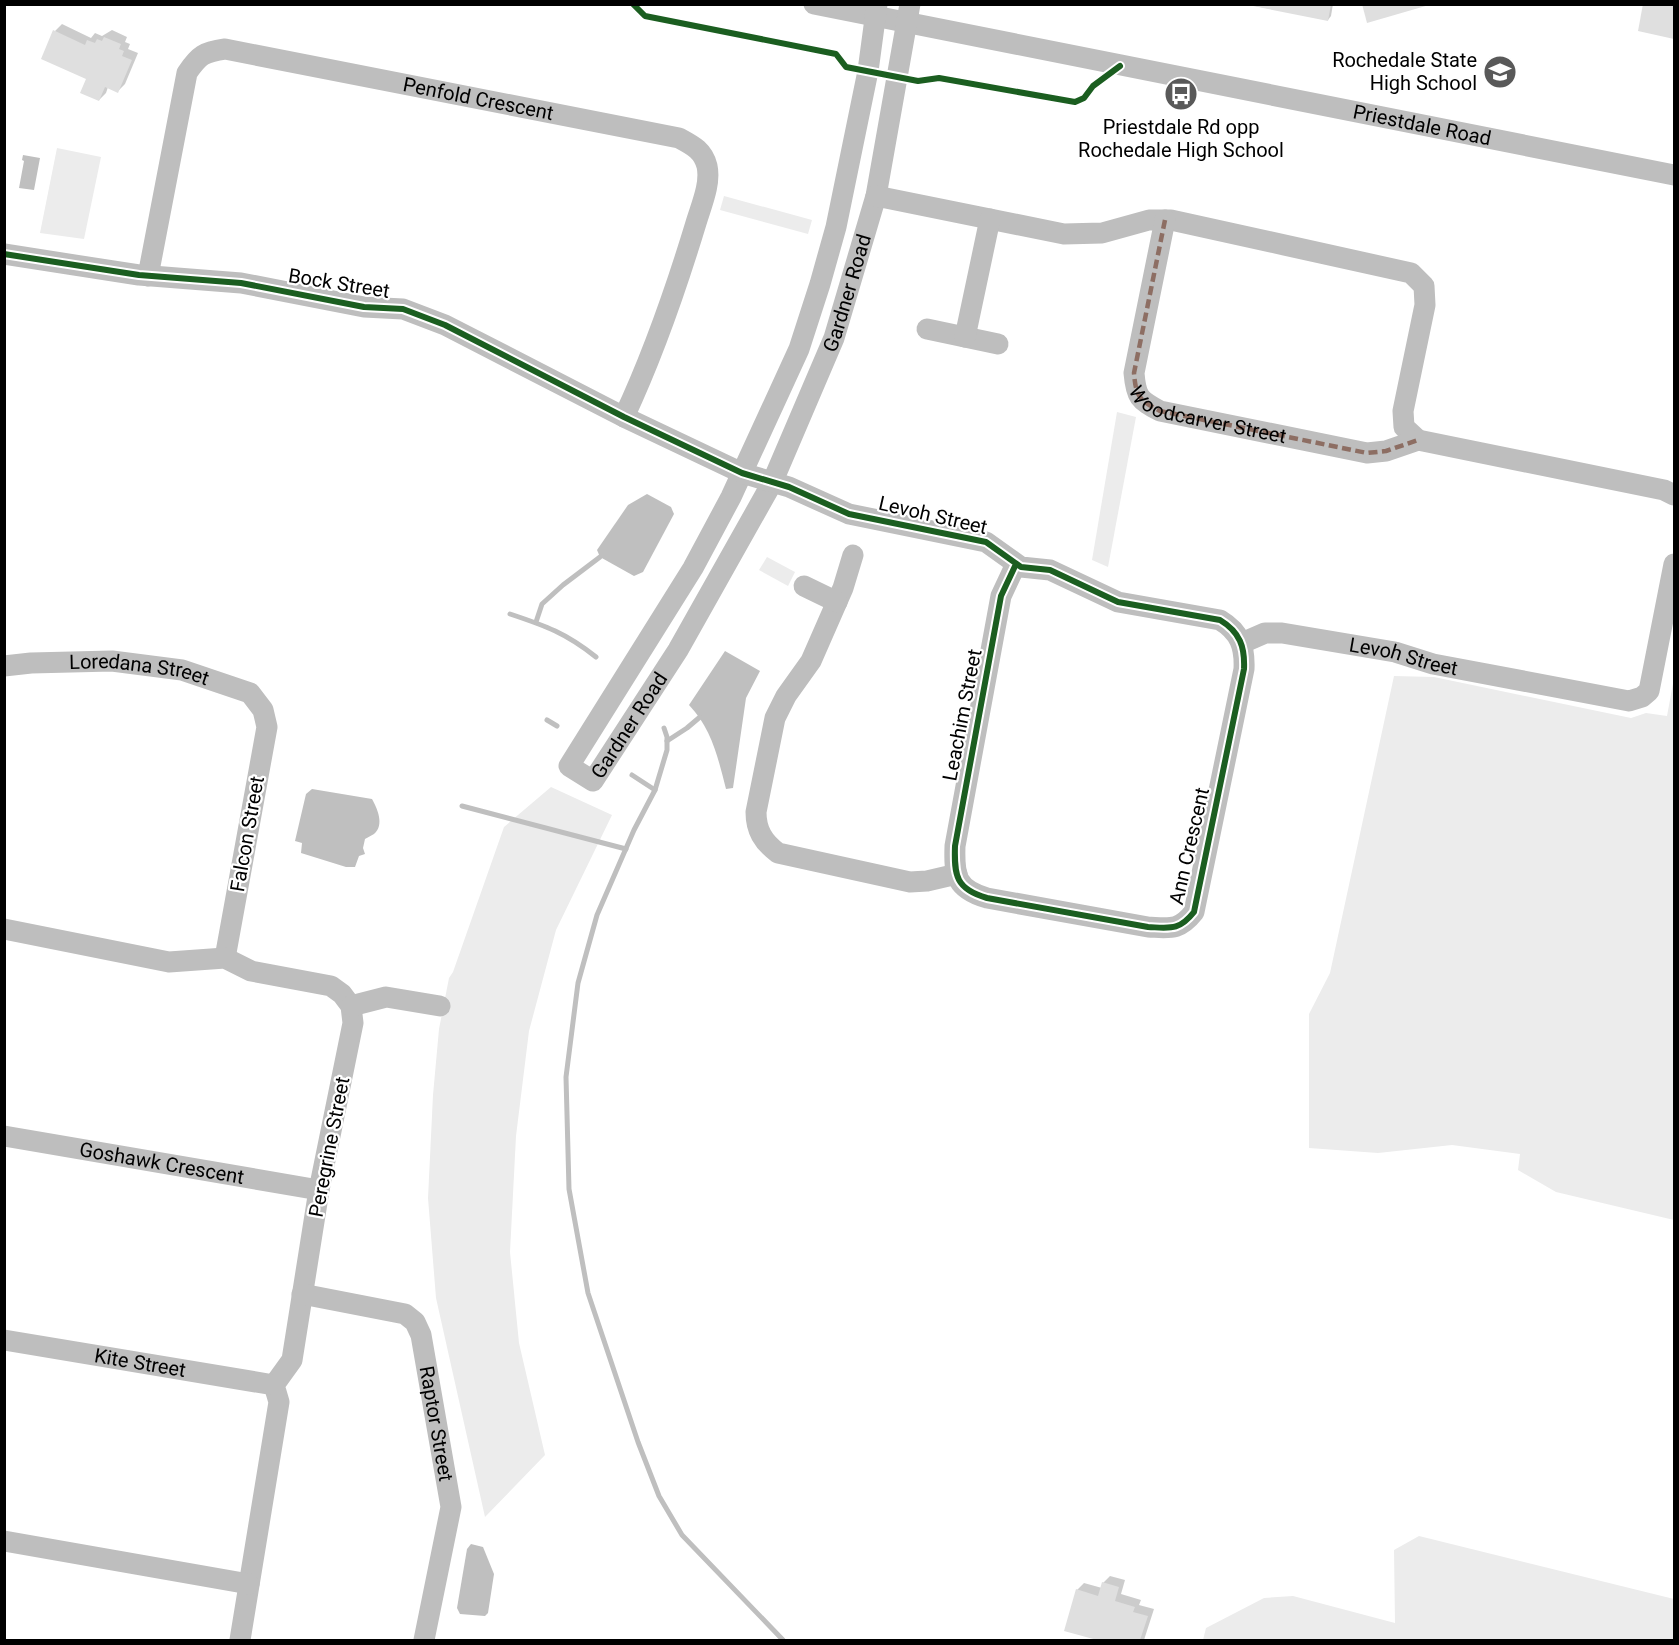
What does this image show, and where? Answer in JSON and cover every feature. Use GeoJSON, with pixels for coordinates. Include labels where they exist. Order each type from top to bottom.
{"type":"FeatureCollection","features":[{"type":"Feature","properties":{"kind":"street","name":"Priestdale Road"},"geometry":{"type":"LineString","coordinates":[[814,4],[909,14],[1674,175]]}},
{"type":"Feature","properties":{"kind":"street","name":"Gardner Road"},"geometry":{"type":"LineString","coordinates":[[876,10],[868,71],[836,227],[799,350],[742,473],[693,568],[569,766],[593,781],[678,650],[772,483],[834,338],[876,196],[909,14]]}},
{"type":"Feature","properties":{"kind":"street","name":"Penfold Crescent"},"geometry":{"type":"LineString","coordinates":[[148,276],[187,73],[196,60],[207,52],[225,49],[236,51],[679,138],[703,154],[708,180],[688,249],[624,417]]}},
{"type":"Feature","properties":{"kind":"street"},"geometry":{"type":"LineString","coordinates":[[876,196],[1064,234],[1102,233],[1149,220],[1165,220],[1411,273],[1424,286],[1425,305],[1403,411],[1404,427],[1418,440],[1664,490],[1674,495]]}},
{"type":"Feature","properties":{"kind":"street"},"geometry":{"type":"LineString","coordinates":[[965,337],[990,219]]}},
{"type":"Feature","properties":{"kind":"street","name":"Woodcarver Street"},"geometry":{"type":"LineString","coordinates":[[1165,220],[1134,373],[1135,388],[1141,400],[1160,411],[1367,453],[1386,451],[1418,440]]}},
{"type":"Feature","properties":{"kind":"street","name":"Bock Street"},"geometry":{"type":"LineString","coordinates":[[4,254],[148,276],[241,283],[364,307],[403,309],[445,325],[624,417],[742,473]]}},
{"type":"Feature","properties":{"kind":"street"},"geometry":{"type":"LineString","coordinates":[[927,329],[998,344]]}},
{"type":"Feature","properties":{"kind":"street","name":"Levoh Street"},"geometry":{"type":"LineString","coordinates":[[742,473],[789,487],[849,514],[986,542],[1021,567],[1050,570],[1118,602],[1220,620],[1230,627],[1242,643],[1266,633],[1282,633],[1395,652],[1433,664],[1629,701],[1642,697],[1649,691],[1674,564]]}},
{"type":"Feature","properties":{"kind":"street"},"geometry":{"type":"LineString","coordinates":[[853,555],[847,577],[811,661],[786,696],[775,718],[756,812],[756,824],[768,846],[778,853],[910,882],[927,882],[957,874]]}},
{"type":"Feature","properties":{"kind":"street","name":"Leachim Street"},"geometry":{"type":"LineString","coordinates":[[957,874],[954,863],[955,846],[1001,596],[1016,564]]}},
{"type":"Feature","properties":{"kind":"street"},"geometry":{"type":"LineString","coordinates":[[804,586],[837,602]]}},
{"type":"Feature","properties":{"kind":"street","name":"Ann Crescent"},"geometry":{"type":"LineString","coordinates":[[957,874],[957,879],[964,888],[987,898],[1148,927],[1174,928],[1186,922],[1194,912],[1244,669],[1245,653],[1242,643]]}},
{"type":"Feature","properties":{"kind":"street","name":"Loredana Street"},"geometry":{"type":"LineString","coordinates":[[4,666],[112,661],[162,666],[182,670],[250,693],[263,710]]}},
{"type":"Feature","properties":{"kind":"street","name":"Falcon Street"},"geometry":{"type":"LineString","coordinates":[[225,958],[267,727],[263,710]]}},
{"type":"Feature","properties":{"kind":"street"},"geometry":{"type":"LineString","coordinates":[[4,928],[169,962],[225,958],[251,971],[332,986],[351,1006],[386,997],[440,1006]]}},
{"type":"Feature","properties":{"kind":"street","name":"Peregrine Street"},"geometry":{"type":"LineString","coordinates":[[274,1385],[292,1360],[319,1190],[353,1023],[351,1006]]}},
{"type":"Feature","properties":{"kind":"street","name":"Goshawk Crescent"},"geometry":{"type":"LineString","coordinates":[[4,1136],[319,1190]]}},
{"type":"Feature","properties":{"kind":"street","name":"Raptor Street"},"geometry":{"type":"LineString","coordinates":[[302,1294],[405,1314],[415,1322],[421,1335],[451,1507],[424,1641]]}},
{"type":"Feature","properties":{"kind":"street","name":"Kite Street"},"geometry":{"type":"LineString","coordinates":[[4,1341],[274,1385]]}},
{"type":"Feature","properties":{"kind":"street"},"geometry":{"type":"LineString","coordinates":[[240,1641],[279,1402],[274,1385]]}},
{"type":"Feature","properties":{"kind":"street"},"geometry":{"type":"LineString","coordinates":[[4,1541],[249,1584]]}},
{"type":"Feature","properties":{"kind":"shaded area"},"geometry":{"type":"Polygon","coordinates":[[[57,148],[101,157],[84,239],[40,233],[57,148]]]}},
{"type":"Feature","properties":{"kind":"shaded area"},"geometry":{"type":"Polygon","coordinates":[[[23,155],[40,158],[34,190],[19,188],[23,155]]]}},
{"type":"Feature","properties":{"kind":"shaded area"},"geometry":{"type":"Polygon","coordinates":[[[724,196],[812,220],[808,234],[720,210],[724,196]]]}},
{"type":"Feature","properties":{"kind":"shaded area"},"geometry":{"type":"Polygon","coordinates":[[[1117,412],[1136,417],[1108,567],[1092,560],[1117,412]]]}},
{"type":"Feature","properties":{"kind":"shaded area"},"geometry":{"type":"Polygon","coordinates":[[[647,494],[671,507],[674,514],[643,572],[634,576],[600,557],[597,550],[628,505],[647,494]]]}},
{"type":"Feature","properties":{"kind":"shaded area"},"geometry":{"type":"Polygon","coordinates":[[[767,557],[795,572],[788,586],[759,570],[767,557]]]}},
{"type":"Feature","properties":{"kind":"shaded area"},"geometry":{"type":"Polygon","coordinates":[[[725,651],[760,671],[746,698],[733,788],[726,789],[709,734],[689,705],[725,651]]]}},
{"type":"Feature","properties":{"kind":"shaded area"},"geometry":{"type":"Polygon","coordinates":[[[1394,676],[1434,677],[1631,718],[1646,713],[1667,716],[1674,678],[1674,1220],[1556,1192],[1518,1170],[1520,1154],[1452,1145],[1378,1153],[1309,1148],[1309,1014],[1330,973],[1394,676]]]}},
{"type":"Feature","properties":{"kind":"shaded area"},"geometry":{"type":"Polygon","coordinates":[[[551,787],[612,815],[556,930],[529,1031],[516,1136],[510,1252],[519,1343],[545,1455],[485,1517],[436,1298],[428,1198],[433,1095],[439,1029],[449,978],[504,827],[551,787]]]}},
{"type":"Feature","properties":{"kind":"shaded area"},"geometry":{"type":"Polygon","coordinates":[[[312,789],[372,799],[379,816],[379,826],[374,834],[365,839],[363,848],[365,854],[359,856],[355,867],[346,867],[301,853],[302,843],[295,841],[306,794],[312,789]]]}},
{"type":"Feature","properties":{"kind":"shaded area"},"geometry":{"type":"Polygon","coordinates":[[[1419,1536],[1674,1599],[1674,1640],[1203,1640],[1206,1628],[1264,1598],[1293,1596],[1395,1623],[1394,1550],[1419,1536]]]}},
{"type":"Feature","properties":{"kind":"shaded area"},"geometry":{"type":"Polygon","coordinates":[[[471,1544],[483,1547],[494,1574],[488,1613],[485,1616],[460,1614],[457,1608],[467,1549],[471,1544]]]}},
{"type":"Feature","properties":{"kind":"building"},"geometry":{"type":"Polygon","coordinates":[[[1243,4],[1331,4],[1328,21],[1243,4]]]}},
{"type":"Feature","properties":{"kind":"building"},"geometry":{"type":"Polygon","coordinates":[[[1362,4],[1429,4],[1429,5],[1367,23],[1362,4]]]}},
{"type":"Feature","properties":{"kind":"building"},"geometry":{"type":"Polygon","coordinates":[[[1643,4],[1674,4],[1674,39],[1638,31],[1643,4]]]}},
{"type":"Feature","properties":{"kind":"building"},"geometry":{"type":"Polygon","coordinates":[[[53,30],[85,45],[87,40],[95,43],[97,39],[102,41],[104,37],[121,44],[119,49],[124,51],[122,56],[132,60],[118,93],[105,87],[99,101],[80,93],[86,79],[41,59],[53,30]]]}},
{"type":"Feature","properties":{"kind":"building"},"geometry":{"type":"Polygon","coordinates":[[[1102,1582],[1119,1587],[1115,1601],[1135,1607],[1133,1612],[1148,1616],[1140,1640],[1097,1640],[1064,1631],[1076,1589],[1098,1596],[1102,1582]]]}},
{"type":"Feature","properties":{"kind":"waterway"},"geometry":{"type":"LineString","coordinates":[[536,622],[542,604],[600,557]]}},
{"type":"Feature","properties":{"kind":"waterway"},"geometry":{"type":"LineString","coordinates":[[510,614],[555,631],[596,657]]}},
{"type":"Feature","properties":{"kind":"waterway"},"geometry":{"type":"LineString","coordinates":[[667,741],[700,717]]}},
{"type":"Feature","properties":{"kind":"waterway"},"geometry":{"type":"LineString","coordinates":[[547,720],[557,726]]}},
{"type":"Feature","properties":{"kind":"waterway"},"geometry":{"type":"LineString","coordinates":[[664,728],[667,750],[655,790],[634,830],[597,915],[578,983],[566,1077],[569,1189],[588,1293],[638,1442],[659,1496],[682,1535],[783,1640]]}},
{"type":"Feature","properties":{"kind":"waterway"},"geometry":{"type":"LineString","coordinates":[[632,775],[655,790]]}},
{"type":"Feature","properties":{"kind":"waterway"},"geometry":{"type":"LineString","coordinates":[[462,806],[626,849]]}},
{"type":"Feature","properties":{"kind":"marked path"},"geometry":{"type":"LineString","coordinates":[[1165,220],[1134,373],[1138,393],[1147,404],[1160,411],[1367,453],[1386,451],[1418,440]]}},
{"type":"Feature","properties":{"kind":"cycle path"},"geometry":{"type":"LineString","coordinates":[[633,4],[645,16],[836,54],[846,67],[918,81],[939,78],[1075,102],[1084,98],[1093,86],[1120,66]]}},
{"type":"Feature","properties":{"kind":"cycle path"},"geometry":{"type":"LineString","coordinates":[[4,254],[139,275],[241,283],[364,307],[403,309],[445,325],[624,417],[742,473],[789,487],[849,514],[986,542],[1021,567],[1050,570],[1118,602],[1220,620],[1237,635],[1240,641],[1244,669],[1194,912],[1179,925],[1168,928],[1148,927],[987,898],[969,890],[959,880],[955,866],[955,846],[1001,596],[1016,564]]}},
{"type":"Feature","properties":{"kind":"place","name":"Rochedale State High School"},"geometry":{"type":"Point","coordinates":[1500,72]}},
{"type":"Feature","properties":{"kind":"place","name":"Priestdale Rd opp Rochedale High School"},"geometry":{"type":"Point","coordinates":[1181,94]}}]}
